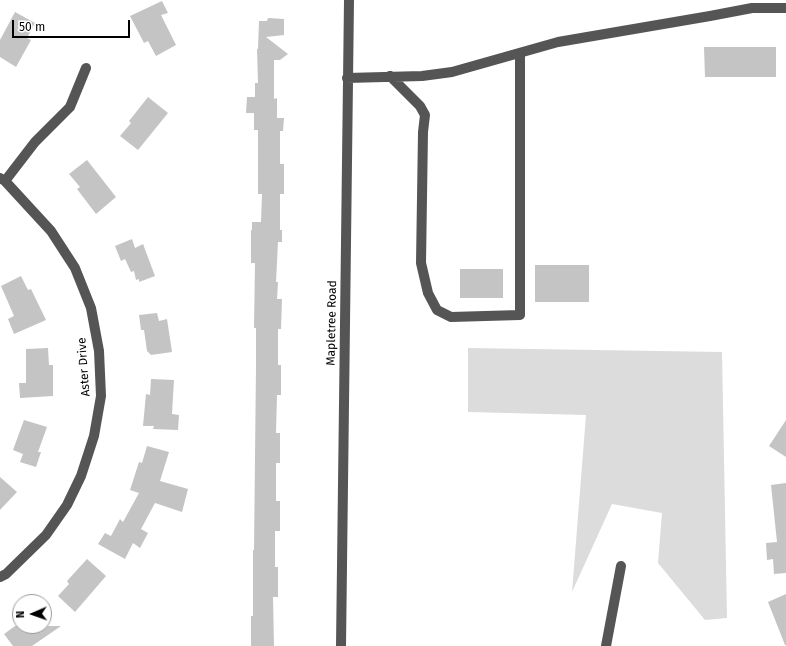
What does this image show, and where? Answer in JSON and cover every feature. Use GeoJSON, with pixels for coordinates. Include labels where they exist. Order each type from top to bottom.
{"type":"FeatureCollection","features":[{"type":"Feature","properties":{"kind":"street","name":"Mapletree Road"},"geometry":{"type":"LineString","coordinates":[[341,646],[349,0]]}},
{"type":"Feature","properties":{"kind":"street"},"geometry":{"type":"LineString","coordinates":[[347,78],[422,76],[452,72],[558,42],[752,8],[786,8]]}},
{"type":"Feature","properties":{"kind":"street"},"geometry":{"type":"LineString","coordinates":[[390,76],[420,106],[425,115],[423,132],[421,263],[428,293],[437,310],[451,317],[520,315],[520,53]]}},
{"type":"Feature","properties":{"kind":"street"},"geometry":{"type":"LineString","coordinates":[[2,180],[35,142],[70,107],[86,68]]}},
{"type":"Feature","properties":{"kind":"street","name":"Aster Drive"},"geometry":{"type":"LineString","coordinates":[[0,577],[6,574],[46,535],[67,505],[81,476],[94,436],[100,396],[99,351],[91,308],[75,268],[51,231],[2,180]]}},
{"type":"Feature","properties":{"kind":"street"},"geometry":{"type":"LineString","coordinates":[[606,646],[622,566]]}},
{"type":"Feature","properties":{"kind":"shaded area"},"geometry":{"type":"Polygon","coordinates":[[[468,348],[722,352],[727,618],[705,620],[658,563],[662,513],[612,504],[572,592],[586,415],[468,412],[468,348]]]}},
{"type":"Feature","properties":{"kind":"building"},"geometry":{"type":"Polygon","coordinates":[[[162,1],[168,13],[161,15],[176,45],[156,56],[148,41],[144,43],[130,16],[162,1]]]}},
{"type":"Feature","properties":{"kind":"building"},"geometry":{"type":"Polygon","coordinates":[[[15,12],[35,23],[27,38],[31,40],[16,67],[0,57],[0,40],[15,12]]]}},
{"type":"Feature","properties":{"kind":"building"},"geometry":{"type":"Polygon","coordinates":[[[268,18],[284,19],[284,35],[266,37],[288,54],[280,60],[274,60],[274,99],[277,98],[277,118],[284,118],[283,131],[280,131],[280,164],[284,164],[284,194],[280,194],[280,230],[282,230],[282,242],[278,242],[276,282],[278,282],[277,299],[282,299],[281,329],[278,329],[278,365],[281,365],[281,395],[277,395],[276,433],[280,433],[280,463],[276,463],[276,501],[280,501],[280,531],[275,531],[275,567],[278,567],[278,597],[273,597],[274,646],[251,646],[251,616],[253,616],[256,328],[254,328],[255,263],[251,263],[251,230],[252,222],[261,222],[262,194],[258,194],[258,130],[254,130],[254,113],[246,113],[247,97],[255,97],[255,83],[258,83],[257,49],[259,21],[267,21],[268,18]]]}},
{"type":"Feature","properties":{"kind":"building"},"geometry":{"type":"Polygon","coordinates":[[[704,47],[776,47],[776,77],[705,77],[704,47]]]}},
{"type":"Feature","properties":{"kind":"building"},"geometry":{"type":"Polygon","coordinates":[[[148,97],[168,113],[138,150],[120,136],[131,123],[129,121],[148,97]]]}},
{"type":"Feature","properties":{"kind":"building"},"geometry":{"type":"Polygon","coordinates":[[[87,160],[116,197],[96,214],[77,189],[80,187],[69,174],[87,160]]]}},
{"type":"Feature","properties":{"kind":"building"},"geometry":{"type":"Polygon","coordinates":[[[132,239],[135,248],[143,244],[155,276],[139,282],[139,279],[136,280],[134,271],[131,272],[125,259],[121,261],[115,246],[132,239]]]}},
{"type":"Feature","properties":{"kind":"building"},"geometry":{"type":"Polygon","coordinates":[[[535,265],[589,265],[589,302],[535,302],[535,265]]]}},
{"type":"Feature","properties":{"kind":"building"},"geometry":{"type":"Polygon","coordinates":[[[460,269],[503,269],[503,298],[460,298],[460,269]]]}},
{"type":"Feature","properties":{"kind":"building"},"geometry":{"type":"Polygon","coordinates":[[[21,276],[28,290],[31,289],[46,320],[14,334],[8,319],[14,316],[1,286],[21,276]]]}},
{"type":"Feature","properties":{"kind":"building"},"geometry":{"type":"Polygon","coordinates":[[[157,313],[159,321],[167,319],[172,352],[151,355],[147,351],[144,330],[141,330],[139,315],[157,313]]]}},
{"type":"Feature","properties":{"kind":"building"},"geometry":{"type":"Polygon","coordinates":[[[48,348],[49,365],[53,365],[53,396],[20,398],[19,383],[26,383],[26,349],[48,348]]]}},
{"type":"Feature","properties":{"kind":"building"},"geometry":{"type":"Polygon","coordinates":[[[151,379],[174,380],[172,414],[179,415],[178,430],[153,429],[154,426],[143,426],[146,394],[150,395],[151,379]]]}},
{"type":"Feature","properties":{"kind":"building"},"geometry":{"type":"Polygon","coordinates":[[[24,420],[47,427],[38,452],[41,452],[36,467],[20,462],[23,454],[13,450],[24,420]]]}},
{"type":"Feature","properties":{"kind":"building"},"geometry":{"type":"Polygon","coordinates":[[[786,420],[786,457],[769,446],[786,420]]]}},
{"type":"Feature","properties":{"kind":"building"},"geometry":{"type":"Polygon","coordinates":[[[147,446],[169,452],[160,481],[188,489],[182,512],[155,503],[141,529],[148,533],[140,548],[133,543],[125,559],[98,544],[105,533],[111,536],[120,519],[123,522],[139,493],[130,490],[139,462],[142,463],[147,446]]]}},
{"type":"Feature","properties":{"kind":"building"},"geometry":{"type":"Polygon","coordinates":[[[0,477],[17,492],[0,510],[0,477]]]}},
{"type":"Feature","properties":{"kind":"building"},"geometry":{"type":"Polygon","coordinates":[[[786,483],[786,573],[774,574],[773,559],[767,560],[766,543],[777,542],[771,485],[786,483]]]}},
{"type":"Feature","properties":{"kind":"building"},"geometry":{"type":"Polygon","coordinates":[[[87,559],[106,576],[75,612],[58,596],[69,584],[67,581],[87,559]]]}},
{"type":"Feature","properties":{"kind":"building"},"geometry":{"type":"Polygon","coordinates":[[[786,594],[786,645],[785,645],[768,602],[786,594]]]}},
{"type":"Feature","properties":{"kind":"building"},"geometry":{"type":"Polygon","coordinates":[[[52,626],[61,626],[52,632],[52,626]]]}},
{"type":"Feature","properties":{"kind":"building"},"geometry":{"type":"Polygon","coordinates":[[[12,628],[12,634],[49,634],[32,646],[13,646],[4,634],[12,628]]]}}]}
